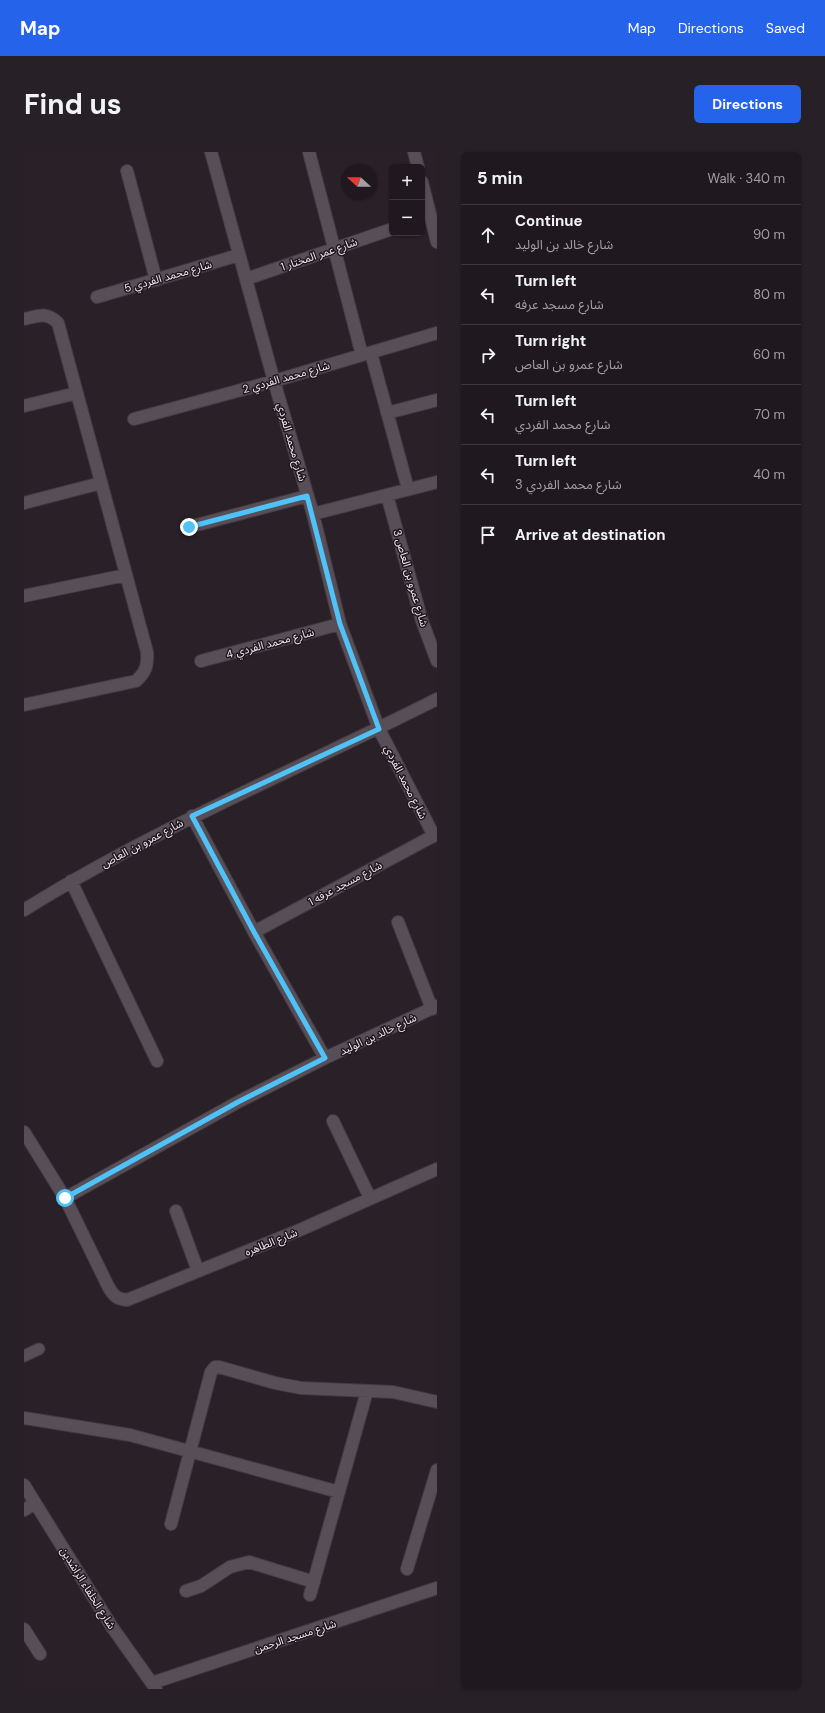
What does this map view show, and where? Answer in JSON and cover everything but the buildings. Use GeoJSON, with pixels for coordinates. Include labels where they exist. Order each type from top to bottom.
{"type":"FeatureCollection","features":[{"type":"Feature","properties":{"kind":"street","name":"شارع محمد الفردي"},"geometry":{"type":"LineString","coordinates":[[211,152],[274,381],[313,514],[340,624],[379,729],[436,835]]}},
{"type":"Feature","properties":{"kind":"street"},"geometry":{"type":"LineString","coordinates":[[309,152],[334,249],[366,354],[387,413],[408,489]]}},
{"type":"Feature","properties":{"kind":"street"},"geometry":{"type":"LineString","coordinates":[[415,152],[417,164]]}},
{"type":"Feature","properties":{"kind":"street"},"geometry":{"type":"LineString","coordinates":[[127,171],[156,280]]}},
{"type":"Feature","properties":{"kind":"street"},"geometry":{"type":"LineString","coordinates":[[424,200],[426,217],[436,235]]}},
{"type":"Feature","properties":{"kind":"street","name":"شارع عمر المختار 1"},"geometry":{"type":"LineString","coordinates":[[246,279],[389,230]]}},
{"type":"Feature","properties":{"kind":"street","name":"شارع محمد الفردي 5"},"geometry":{"type":"LineString","coordinates":[[96,297],[239,255]]}},
{"type":"Feature","properties":{"kind":"street"},"geometry":{"type":"LineString","coordinates":[[24,319],[42,315],[51,316],[58,323],[147,652],[148,663],[144,673],[136,680],[24,706]]}},
{"type":"Feature","properties":{"kind":"street","name":"شارع محمد الفردي 2"},"geometry":{"type":"LineString","coordinates":[[134,419],[274,381],[437,333]]}},
{"type":"Feature","properties":{"kind":"street"},"geometry":{"type":"LineString","coordinates":[[24,406],[77,393]]}},
{"type":"Feature","properties":{"kind":"street"},"geometry":{"type":"LineString","coordinates":[[387,413],[437,400]]}},
{"type":"Feature","properties":{"kind":"street"},"geometry":{"type":"LineString","coordinates":[[24,503],[101,482]]}},
{"type":"Feature","properties":{"kind":"street"},"geometry":{"type":"LineString","coordinates":[[313,514],[437,482]]}},
{"type":"Feature","properties":{"kind":"street","name":"شارع عمرو بن العاص 3"},"geometry":{"type":"LineString","coordinates":[[387,495],[422,621],[437,661]]}},
{"type":"Feature","properties":{"kind":"street"},"geometry":{"type":"LineString","coordinates":[[189,527],[307,496]]}},
{"type":"Feature","properties":{"kind":"street"},"geometry":{"type":"LineString","coordinates":[[24,596],[126,574]]}},
{"type":"Feature","properties":{"kind":"street","name":"شارع محمد الفردي 4"},"geometry":{"type":"LineString","coordinates":[[201,661],[340,624]]}},
{"type":"Feature","properties":{"kind":"street","name":"شارع عمرو بن العاص"},"geometry":{"type":"LineString","coordinates":[[24,910],[71,881],[192,816],[379,729],[437,699]]}},
{"type":"Feature","properties":{"kind":"street"},"geometry":{"type":"LineString","coordinates":[[192,816],[254,932],[325,1058]]}},
{"type":"Feature","properties":{"kind":"street","name":"شارع مسجد عرفه 1"},"geometry":{"type":"LineString","coordinates":[[254,932],[436,835]]}},
{"type":"Feature","properties":{"kind":"street"},"geometry":{"type":"LineString","coordinates":[[71,881],[157,1061]]}},
{"type":"Feature","properties":{"kind":"street"},"geometry":{"type":"LineString","coordinates":[[398,922],[434,1008]]}},
{"type":"Feature","properties":{"kind":"street","name":"شارع خالد بن الوليد"},"geometry":{"type":"LineString","coordinates":[[65,1198],[224,1110],[325,1058],[434,1008]]}},
{"type":"Feature","properties":{"kind":"street"},"geometry":{"type":"LineString","coordinates":[[333,1121],[370,1198]]}},
{"type":"Feature","properties":{"kind":"street","name":"شارع الطاهره"},"geometry":{"type":"LineString","coordinates":[[24,1132],[65,1198],[113,1295],[119,1299],[127,1300],[302,1229],[437,1169]]}},
{"type":"Feature","properties":{"kind":"street"},"geometry":{"type":"LineString","coordinates":[[176,1211],[198,1271]]}},
{"type":"Feature","properties":{"kind":"street"},"geometry":{"type":"LineString","coordinates":[[171,1524],[211,1372],[215,1367],[219,1366],[257,1379],[301,1388],[393,1392],[437,1402]]}},
{"type":"Feature","properties":{"kind":"street"},"geometry":{"type":"LineString","coordinates":[[310,1595],[367,1391]]}},
{"type":"Feature","properties":{"kind":"street"},"geometry":{"type":"LineString","coordinates":[[24,1418],[130,1435],[338,1492]]}},
{"type":"Feature","properties":{"kind":"street"},"geometry":{"type":"LineString","coordinates":[[407,1569],[437,1470]]}},
{"type":"Feature","properties":{"kind":"street","name":"شارع الخلفاء الراشدين"},"geometry":{"type":"LineString","coordinates":[[24,1485],[112,1627],[154,1686]]}},
{"type":"Feature","properties":{"kind":"street"},"geometry":{"type":"LineString","coordinates":[[24,1510],[35,1503]]}},
{"type":"Feature","properties":{"kind":"street"},"geometry":{"type":"LineString","coordinates":[[186,1591],[201,1586],[230,1567],[249,1562],[314,1582]]}},
{"type":"Feature","properties":{"kind":"street","name":"شارع مسجد الرحمن"},"geometry":{"type":"LineString","coordinates":[[154,1686],[437,1588]]}},
{"type":"Feature","properties":{"kind":"street"},"geometry":{"type":"LineString","coordinates":[[24,1629],[40,1654]]}},
{"type":"Feature","properties":{"kind":"lane"},"geometry":{"type":"LineString","coordinates":[[24,1356],[39,1349]]}},
{"type":"Feature","properties":{"kind":"route"},"geometry":{"type":"LineString","coordinates":[[65,1198],[238,1102],[325,1058],[254,932],[192,816],[379,729],[340,624],[313,514],[307,496],[189,527]]}}]}
